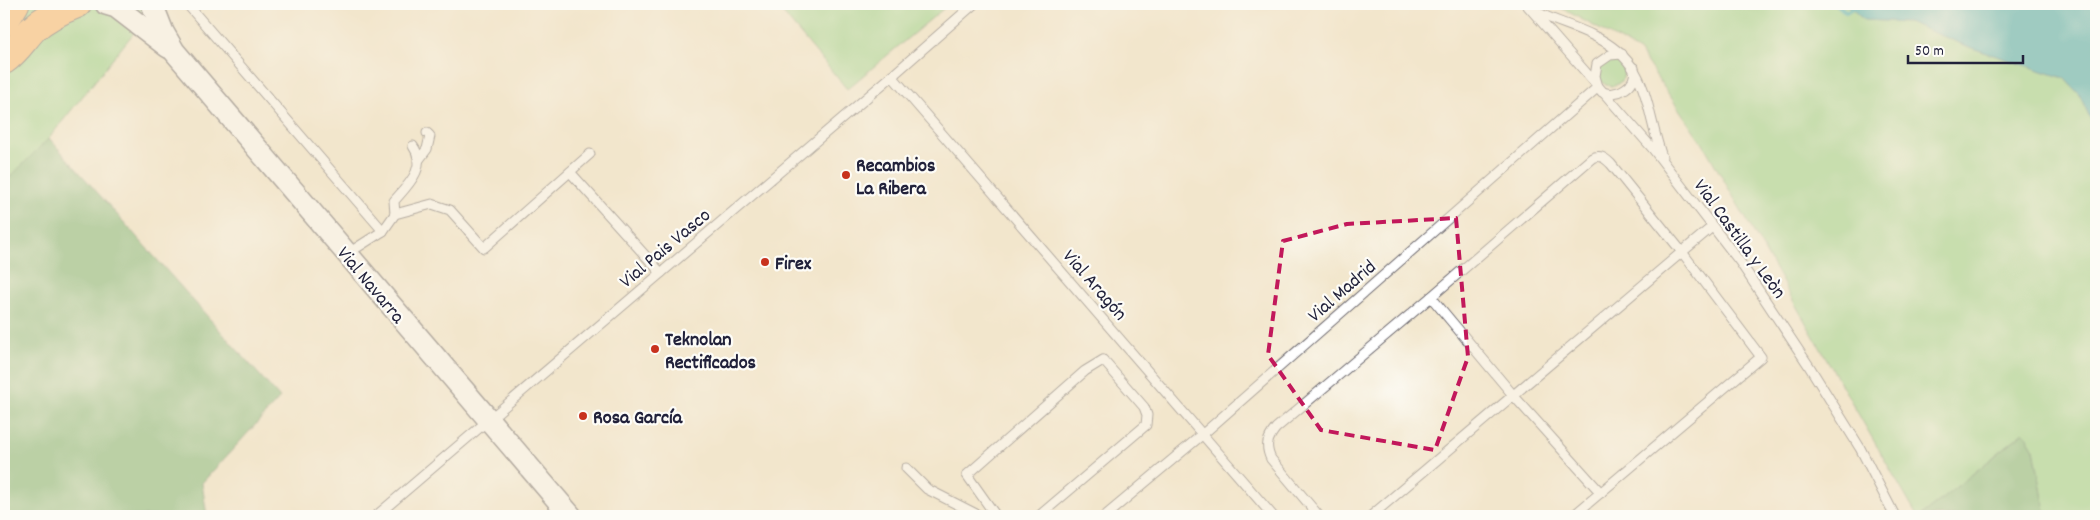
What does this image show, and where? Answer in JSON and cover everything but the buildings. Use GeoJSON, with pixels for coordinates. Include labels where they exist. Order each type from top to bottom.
{"type":"FeatureCollection","features":[{"type":"Feature","properties":{"kind":"main road"},"geometry":{"type":"LineString","coordinates":[[4,22],[15,4]]}},
{"type":"Feature","properties":{"kind":"main road"},"geometry":{"type":"LineString","coordinates":[[4,44],[36,4]]}},
{"type":"Feature","properties":{"kind":"main road"},"geometry":{"type":"LineString","coordinates":[[4,60],[10,56],[35,28],[57,12],[77,4]]}},
{"type":"Feature","properties":{"kind":"street","name":"Vial Navarra"},"geometry":{"type":"LineString","coordinates":[[106,4],[116,8],[174,51]]}},
{"type":"Feature","properties":{"kind":"street","name":"Vial Navarra"},"geometry":{"type":"LineString","coordinates":[[152,4],[163,32],[174,51],[571,516]]}},
{"type":"Feature","properties":{"kind":"lane"},"geometry":{"type":"LineString","coordinates":[[187,4],[383,231]]}},
{"type":"Feature","properties":{"kind":"lane","name":"Vial Pais Vasco"},"geometry":{"type":"LineString","coordinates":[[376,516],[974,4]]}},
{"type":"Feature","properties":{"kind":"lane"},"geometry":{"type":"LineString","coordinates":[[1527,5],[1544,16],[1593,35],[1625,54],[1643,88],[1664,164]]}},
{"type":"Feature","properties":{"kind":"lane","name":"Vial Castilla y Leòn"},"geometry":{"type":"LineString","coordinates":[[1527,5],[1664,164],[1740,262],[1809,366],[1860,448],[1896,516]]}},
{"type":"Feature","properties":{"kind":"lane"},"geometry":{"type":"LineString","coordinates":[[1625,54],[1610,55],[1597,64],[1595,76],[1600,90],[1613,95],[1622,91],[1632,82],[1635,72],[1634,68]]}},
{"type":"Feature","properties":{"kind":"lane","name":"Vial Aragón"},"geometry":{"type":"LineString","coordinates":[[892,76],[1273,516]]}},
{"type":"Feature","properties":{"kind":"lane","name":"Vial Madrid"},"geometry":{"type":"LineString","coordinates":[[1105,516],[1203,434],[1600,90]]}},
{"type":"Feature","properties":{"kind":"lane"},"geometry":{"type":"LineString","coordinates":[[396,214],[394,201],[412,179],[418,162],[429,143],[428,133]]}},
{"type":"Feature","properties":{"kind":"lane"},"geometry":{"type":"LineString","coordinates":[[413,146],[418,154],[418,162]]}},
{"type":"Feature","properties":{"kind":"lane"},"geometry":{"type":"LineString","coordinates":[[347,254],[383,231],[396,214],[432,204],[450,210],[484,248],[590,154]]}},
{"type":"Feature","properties":{"kind":"lane"},"geometry":{"type":"LineString","coordinates":[[1319,516],[1271,459],[1266,449],[1268,438],[1276,428],[1592,158],[1597,156],[1604,158],[1611,164],[1682,252],[1761,357],[1573,516]]}},
{"type":"Feature","properties":{"kind":"lane"},"geometry":{"type":"LineString","coordinates":[[570,172],[661,273]]}},
{"type":"Feature","properties":{"kind":"lane"},"geometry":{"type":"LineString","coordinates":[[1371,516],[1712,227]]}},
{"type":"Feature","properties":{"kind":"lane"},"geometry":{"type":"LineString","coordinates":[[1431,297],[1513,395],[1601,493]]}},
{"type":"Feature","properties":{"kind":"lane"},"geometry":{"type":"LineString","coordinates":[[996,516],[967,475],[1085,372],[1103,360],[1144,407],[1147,415],[1146,425],[1039,516]]}},
{"type":"Feature","properties":{"kind":"lane"},"geometry":{"type":"LineString","coordinates":[[906,468],[927,488],[980,516]]}},
{"type":"Feature","properties":{"kind":"highlighted area"},"geometry":{"type":"Polygon","coordinates":[[[1456,218],[1468,357],[1435,450],[1321,430],[1268,355],[1283,241],[1347,224],[1456,218]]]}},
{"type":"Feature","properties":{"kind":"green space"},"geometry":{"type":"Polygon","coordinates":[[[4,4],[157,4],[49,138],[4,183],[4,4]]]}},
{"type":"Feature","properties":{"kind":"green space"},"geometry":{"type":"Polygon","coordinates":[[[775,4],[949,4],[847,89],[775,4]]]}},
{"type":"Feature","properties":{"kind":"green space"},"geometry":{"type":"Polygon","coordinates":[[[1554,4],[1846,4],[1864,20],[1908,22],[1972,48],[2064,78],[2079,94],[2094,126],[2096,145],[2096,516],[2046,516],[2034,449],[2024,432],[1921,516],[1917,516],[1703,144],[1639,51],[1554,4]]]}},
{"type":"Feature","properties":{"kind":"green space"},"geometry":{"type":"Polygon","coordinates":[[[1611,60],[1620,64],[1624,73],[1620,82],[1611,86],[1602,82],[1598,73],[1602,64],[1611,60]]]}},
{"type":"Feature","properties":{"kind":"green space"},"geometry":{"type":"Polygon","coordinates":[[[49,138],[280,398],[202,483],[207,516],[4,516],[4,183],[49,138]]]}},
{"type":"Feature","properties":{"kind":"green space"},"geometry":{"type":"Polygon","coordinates":[[[2024,432],[2034,449],[2046,516],[1921,516],[2024,432]]]}},
{"type":"Feature","properties":{"kind":"water"},"geometry":{"type":"Polygon","coordinates":[[[1846,4],[2096,4],[2096,145],[2094,126],[2079,94],[2064,78],[1972,48],[1908,22],[1864,20],[1846,4]]]}},
{"type":"Feature","properties":{"kind":"waterway"},"geometry":{"type":"LineString","coordinates":[[1837,4],[1846,12],[1858,4]]}},
{"type":"Feature","properties":{"kind":"place","name":"Recambios La Ribera"},"geometry":{"type":"Point","coordinates":[846,175]}},
{"type":"Feature","properties":{"kind":"place","name":"Firex"},"geometry":{"type":"Point","coordinates":[765,262]}},
{"type":"Feature","properties":{"kind":"place","name":"Teknolan Rectificados"},"geometry":{"type":"Point","coordinates":[655,349]}},
{"type":"Feature","properties":{"kind":"place","name":"Rosa García"},"geometry":{"type":"Point","coordinates":[583,416]}}]}
